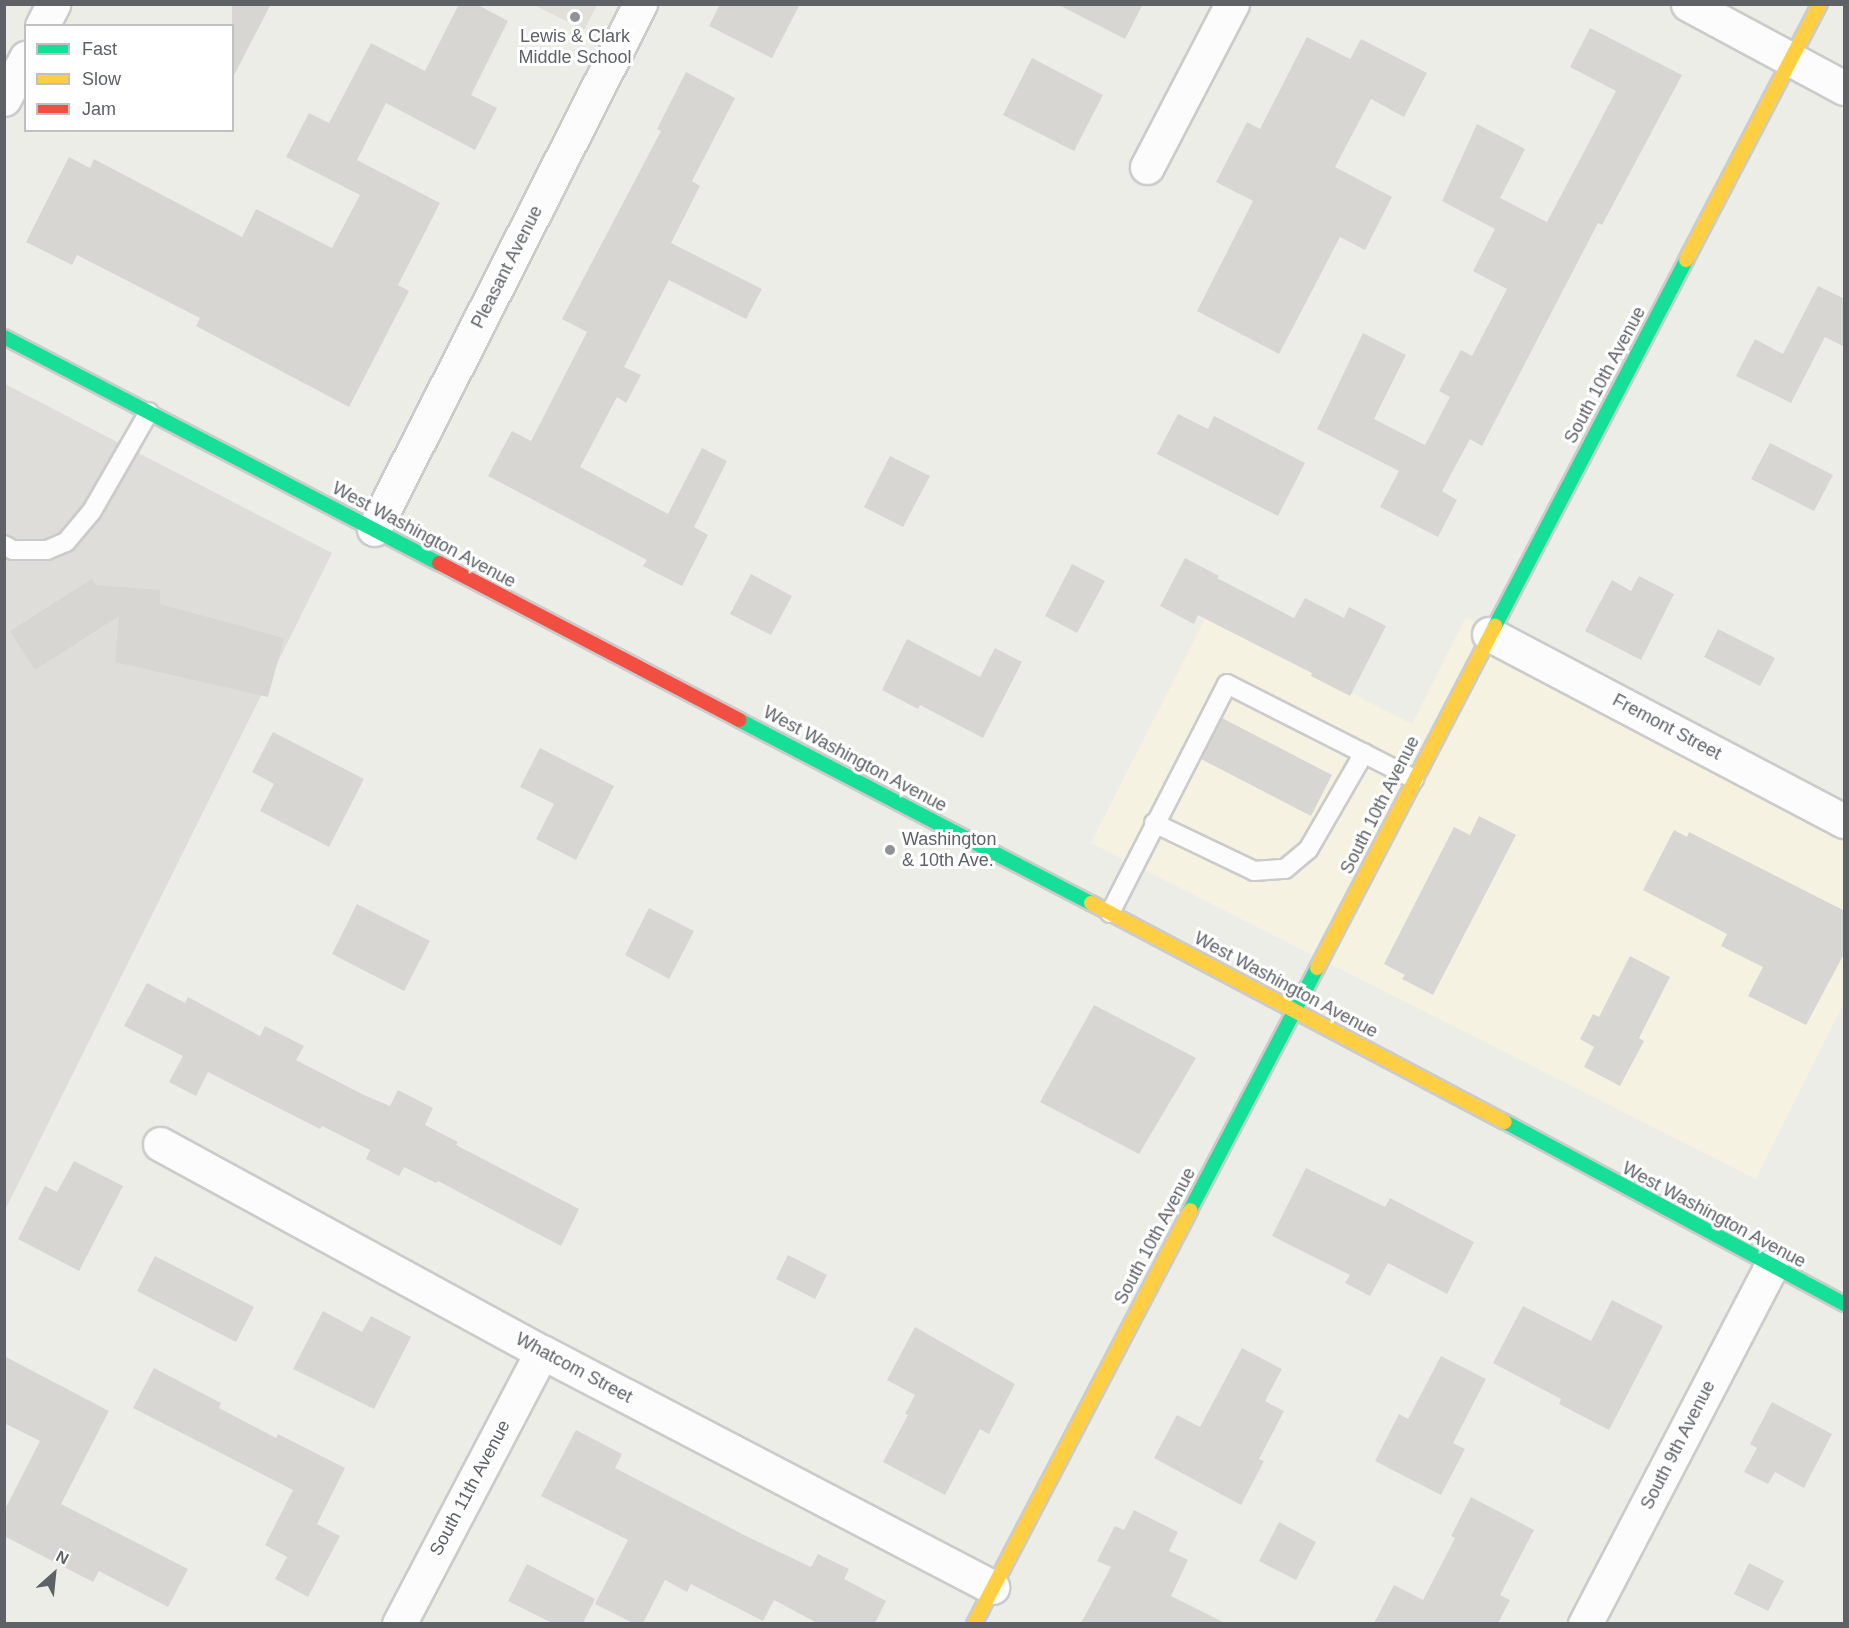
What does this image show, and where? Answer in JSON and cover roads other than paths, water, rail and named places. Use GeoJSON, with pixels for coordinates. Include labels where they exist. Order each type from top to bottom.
{"type":"FeatureCollection","features":[{"type":"Feature","properties":{"kind":"main road","name":"South 10th Avenue"},"geometry":{"type":"LineString","coordinates":[[974,1623],[1820,4]]}},
{"type":"Feature","properties":{"kind":"main road","name":"West Washington Avenue"},"geometry":{"type":"LineString","coordinates":[[4,337],[1110,913],[1845,1304]]}},
{"type":"Feature","properties":{"kind":"street"},"geometry":{"type":"LineString","coordinates":[[43,24],[53,4]]}},
{"type":"Feature","properties":{"kind":"street","name":"Pleasant Avenue"},"geometry":{"type":"LineString","coordinates":[[374,529],[640,4]]}},
{"type":"Feature","properties":{"kind":"street"},"geometry":{"type":"LineString","coordinates":[[1147,167],[1232,4]]}},
{"type":"Feature","properties":{"kind":"street"},"geometry":{"type":"LineString","coordinates":[[1688,4],[1845,88]]}},
{"type":"Feature","properties":{"kind":"street"},"geometry":{"type":"LineString","coordinates":[[4,99],[24,62]]}},
{"type":"Feature","properties":{"kind":"street","name":"Fremont Street"},"geometry":{"type":"LineString","coordinates":[[1489,634],[1845,820]]}},
{"type":"Feature","properties":{"kind":"street","name":"Whatcom Street"},"geometry":{"type":"LineString","coordinates":[[160,1144],[542,1352],[992,1587]]}},
{"type":"Feature","properties":{"kind":"street","name":"South 9th Avenue"},"geometry":{"type":"LineString","coordinates":[[1586,1623],[1771,1266]]}},
{"type":"Feature","properties":{"kind":"street","name":"South 11th Avenue"},"geometry":{"type":"LineString","coordinates":[[399,1623],[542,1352]]}},
{"type":"Feature","properties":{"kind":"lane"},"geometry":{"type":"LineString","coordinates":[[4,545],[13,550],[47,550],[66,542],[92,512],[149,412]]}},
{"type":"Feature","properties":{"kind":"lane"},"geometry":{"type":"LineString","coordinates":[[1110,913],[1227,684],[1414,779]]}},
{"type":"Feature","properties":{"kind":"lane"},"geometry":{"type":"LineString","coordinates":[[1154,823],[1254,871],[1286,869],[1308,850],[1364,753]]}},
{"type":"Feature","properties":{"kind":"place","name":"Lewis & Clark Middle School"},"geometry":{"type":"Point","coordinates":[575,17]}},
{"type":"Feature","properties":{"kind":"place","name":"Washington & 10th Ave."},"geometry":{"type":"Point","coordinates":[890,850]}}]}
